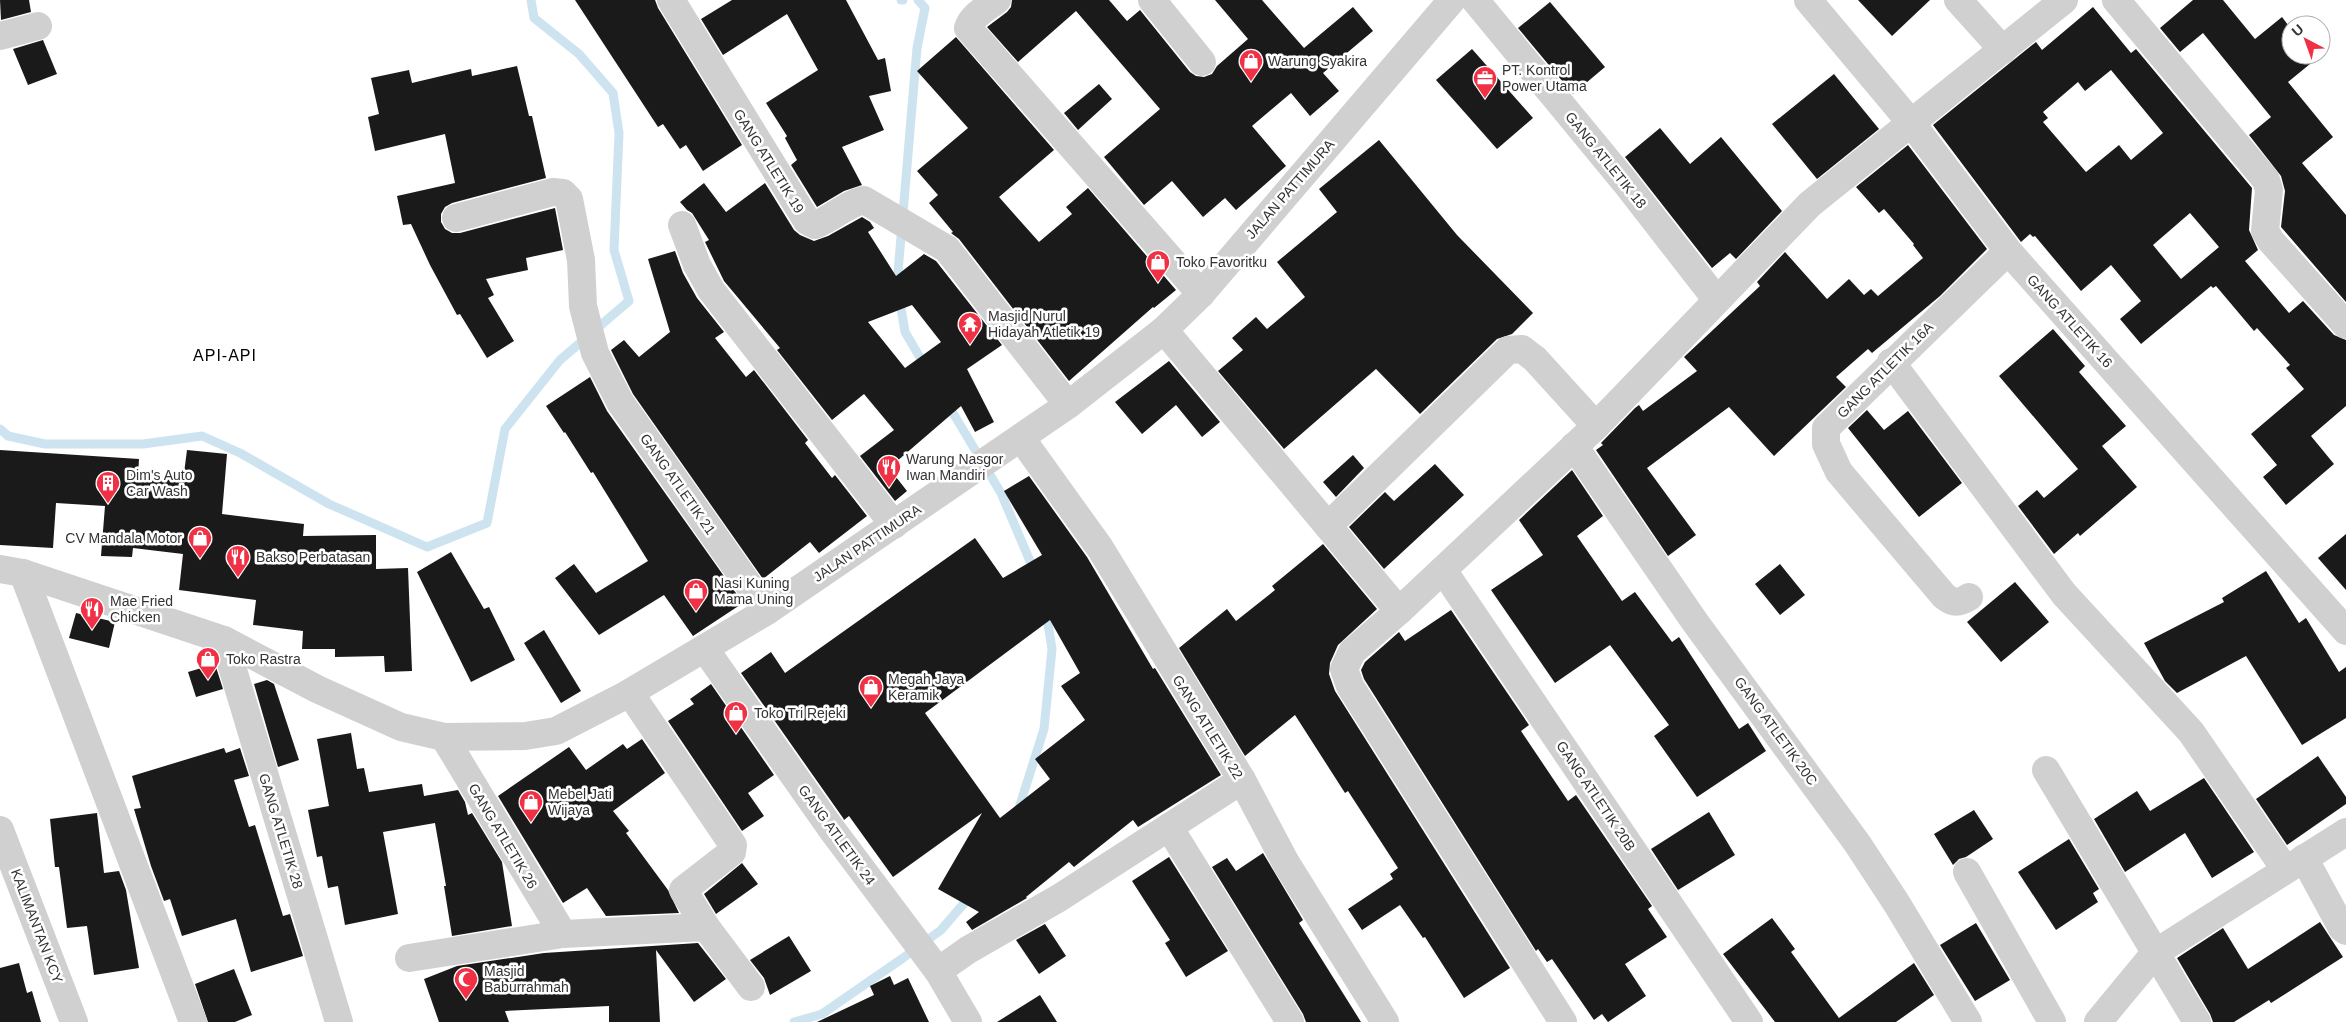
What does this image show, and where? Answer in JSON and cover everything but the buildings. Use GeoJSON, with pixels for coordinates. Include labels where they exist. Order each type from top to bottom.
{"type":"FeatureCollection","features":[{"type":"Feature","properties":{"kind":"street","name":"GANG ATLETIK 19"},"geometry":{"type":"LineString","coordinates":[[671,0],[806,221],[815,224],[826,221],[853,203],[864,200],[947,249],[1068,405]]}},
{"type":"Feature","properties":{"kind":"street"},"geometry":{"type":"LineString","coordinates":[[997,0],[976,16],[970,22],[968,28],[1200,294]]}},
{"type":"Feature","properties":{"kind":"street"},"geometry":{"type":"LineString","coordinates":[[1152,0],[1202,62]]}},
{"type":"Feature","properties":{"kind":"street","name":"JALAN PATTIMURA"},"geometry":{"type":"LineString","coordinates":[[12,571],[224,640],[316,689],[401,727],[444,737],[525,736],[556,731],[630,693],[767,611],[1068,405],[1164,330],[1200,294],[1452,0]]}},
{"type":"Feature","properties":{"kind":"street","name":"GANG ATLETIK 18"},"geometry":{"type":"LineString","coordinates":[[1475,0],[1625,182],[1716,299]]}},
{"type":"Feature","properties":{"kind":"street","name":"GANG ATLETIK 16"},"geometry":{"type":"LineString","coordinates":[[1808,0],[1912,124],[2008,251],[2346,631]]}},
{"type":"Feature","properties":{"kind":"street"},"geometry":{"type":"LineString","coordinates":[[1958,0],[2003,50]]}},
{"type":"Feature","properties":{"kind":"street"},"geometry":{"type":"LineString","coordinates":[[1563,1022],[1350,686],[1344,669],[1352,652],[1399,611],[1596,426],[1716,299],[1810,204],[2064,0]]}},
{"type":"Feature","properties":{"kind":"street"},"geometry":{"type":"LineString","coordinates":[[2116,0],[2266,180],[2269,190],[2265,231],[2271,241],[2346,325]]}},
{"type":"Feature","properties":{"kind":"street"},"geometry":{"type":"LineString","coordinates":[[0,36],[38,26]]}},
{"type":"Feature","properties":{"kind":"street","name":"GANG ATLETIK 21"},"geometry":{"type":"LineString","coordinates":[[456,218],[542,194],[563,192],[569,199],[580,260],[584,306],[595,353],[620,402],[767,611]]}},
{"type":"Feature","properties":{"kind":"street"},"geometry":{"type":"LineString","coordinates":[[682,225],[697,265],[711,290],[894,525]]}},
{"type":"Feature","properties":{"kind":"street","name":"GANG ATLETIK 16A"},"geometry":{"type":"LineString","coordinates":[[1969,597],[1959,603],[1950,602],[1839,472],[1826,444],[1826,428],[1891,362],[2008,251]]}},
{"type":"Feature","properties":{"kind":"street"},"geometry":{"type":"LineString","coordinates":[[1164,330],[1399,611]]}},
{"type":"Feature","properties":{"kind":"street"},"geometry":{"type":"LineString","coordinates":[[1328,526],[1508,350],[1522,349],[1535,359],[1596,426]]}},
{"type":"Feature","properties":{"kind":"street"},"geometry":{"type":"LineString","coordinates":[[1891,362],[2064,594],[2191,732],[2346,931]]}},
{"type":"Feature","properties":{"kind":"street","name":"GANG ATLETIK 22"},"geometry":{"type":"LineString","coordinates":[[1020,438],[1100,548],[1242,780],[1286,863],[1385,1022]]}},
{"type":"Feature","properties":{"kind":"street","name":"GANG ATLETIK 20C"},"geometry":{"type":"LineString","coordinates":[[1574,446],[1695,622],[1857,842],[1897,904],[1968,1022]]}},
{"type":"Feature","properties":{"kind":"street","name":"GANG ATLETIK 20B"},"geometry":{"type":"LineString","coordinates":[[1443,570],[1749,1022]]}},
{"type":"Feature","properties":{"kind":"street"},"geometry":{"type":"LineString","coordinates":[[12,571],[193,1022]]}},
{"type":"Feature","properties":{"kind":"street","name":"GANG ATLETIK 28"},"geometry":{"type":"LineString","coordinates":[[224,640],[339,1022]]}},
{"type":"Feature","properties":{"kind":"street","name":"GANG ATLETIK 24"},"geometry":{"type":"LineString","coordinates":[[705,648],[830,827],[929,958],[968,1022]]}},
{"type":"Feature","properties":{"kind":"street"},"geometry":{"type":"LineString","coordinates":[[630,693],[733,845],[732,852],[683,890],[706,927],[751,987]]}},
{"type":"Feature","properties":{"kind":"street","name":"GANG ATLETIK 26"},"geometry":{"type":"LineString","coordinates":[[444,737],[563,934]]}},
{"type":"Feature","properties":{"kind":"street"},"geometry":{"type":"LineString","coordinates":[[2046,770],[2197,1022]]}},
{"type":"Feature","properties":{"kind":"street"},"geometry":{"type":"LineString","coordinates":[[929,958],[968,950],[1059,898],[1242,780]]}},
{"type":"Feature","properties":{"kind":"street"},"geometry":{"type":"LineString","coordinates":[[1169,827],[1290,1022]]}},
{"type":"Feature","properties":{"kind":"street","name":"KALIMANTAN KCY"},"geometry":{"type":"LineString","coordinates":[[0,830],[74,1022]]}},
{"type":"Feature","properties":{"kind":"street"},"geometry":{"type":"LineString","coordinates":[[2098,1022],[2155,952],[2346,832]]}},
{"type":"Feature","properties":{"kind":"street"},"geometry":{"type":"LineString","coordinates":[[1967,872],[2052,1022]]}},
{"type":"Feature","properties":{"kind":"street"},"geometry":{"type":"LineString","coordinates":[[409,958],[563,934],[706,927]]}},
{"type":"Feature","properties":{"kind":"waterway"},"geometry":{"type":"LineString","coordinates":[[0,429],[8,436],[45,444],[143,444],[202,436],[240,453],[329,504],[427,547],[487,523],[505,429],[560,360],[629,301],[614,250],[619,133],[613,93],[579,54],[534,18],[531,0]]}},
{"type":"Feature","properties":{"kind":"waterway"},"geometry":{"type":"LineString","coordinates":[[918,0],[925,8],[917,48],[897,284],[905,332],[925,366]]}},
{"type":"Feature","properties":{"kind":"waterway"},"geometry":{"type":"LineString","coordinates":[[947,403],[1001,493],[1035,573]]}},
{"type":"Feature","properties":{"kind":"waterway"},"geometry":{"type":"LineString","coordinates":[[1018,811],[1044,729],[1052,649],[1046,612]]}},
{"type":"Feature","properties":{"kind":"waterway"},"geometry":{"type":"LineString","coordinates":[[794,1022],[822,1014],[903,958],[941,930],[972,894]]}},
{"type":"Feature","properties":{"kind":"place","name":"Warung Syakira"},"geometry":{"type":"Point","coordinates":[1251,82]}},
{"type":"Feature","properties":{"kind":"place","name":"PT. Kontrol Power Utama"},"geometry":{"type":"Point","coordinates":[1485,99]}},
{"type":"Feature","properties":{"kind":"place","name":"Toko Favoritku"},"geometry":{"type":"Point","coordinates":[1158,283]}},
{"type":"Feature","properties":{"kind":"place","name":"Masjid Nurul Hidayah Atletik 19"},"geometry":{"type":"Point","coordinates":[970,345]}},
{"type":"Feature","properties":{"kind":"place","name":"Warung Nasgor Iwan Mandiri"},"geometry":{"type":"Point","coordinates":[889,488]}},
{"type":"Feature","properties":{"kind":"place","name":"Dim's Auto Car Wash"},"geometry":{"type":"Point","coordinates":[108,504]}},
{"type":"Feature","properties":{"kind":"place","name":"CV Mandala Motor"},"geometry":{"type":"Point","coordinates":[200,559]}},
{"type":"Feature","properties":{"kind":"place","name":"Bakso Perbatasan"},"geometry":{"type":"Point","coordinates":[238,578]}},
{"type":"Feature","properties":{"kind":"place","name":"Nasi Kuning Mama Uning"},"geometry":{"type":"Point","coordinates":[696,612]}},
{"type":"Feature","properties":{"kind":"place","name":"Mae Fried Chicken"},"geometry":{"type":"Point","coordinates":[92,630]}},
{"type":"Feature","properties":{"kind":"place","name":"Toko Rastra"},"geometry":{"type":"Point","coordinates":[208,680]}},
{"type":"Feature","properties":{"kind":"place","name":"Megah Jaya Keramik"},"geometry":{"type":"Point","coordinates":[871,708]}},
{"type":"Feature","properties":{"kind":"place","name":"Toko Tri Rejeki"},"geometry":{"type":"Point","coordinates":[736,734]}},
{"type":"Feature","properties":{"kind":"place","name":"Mebel Jati Wijaya"},"geometry":{"type":"Point","coordinates":[531,823]}},
{"type":"Feature","properties":{"kind":"place","name":"Masjid Baburrahmah"},"geometry":{"type":"Point","coordinates":[466,1000]}},
{"type":"Feature","properties":{"kind":"district","name":"API-API"},"geometry":{"type":"Point","coordinates":[225,355]}}]}
